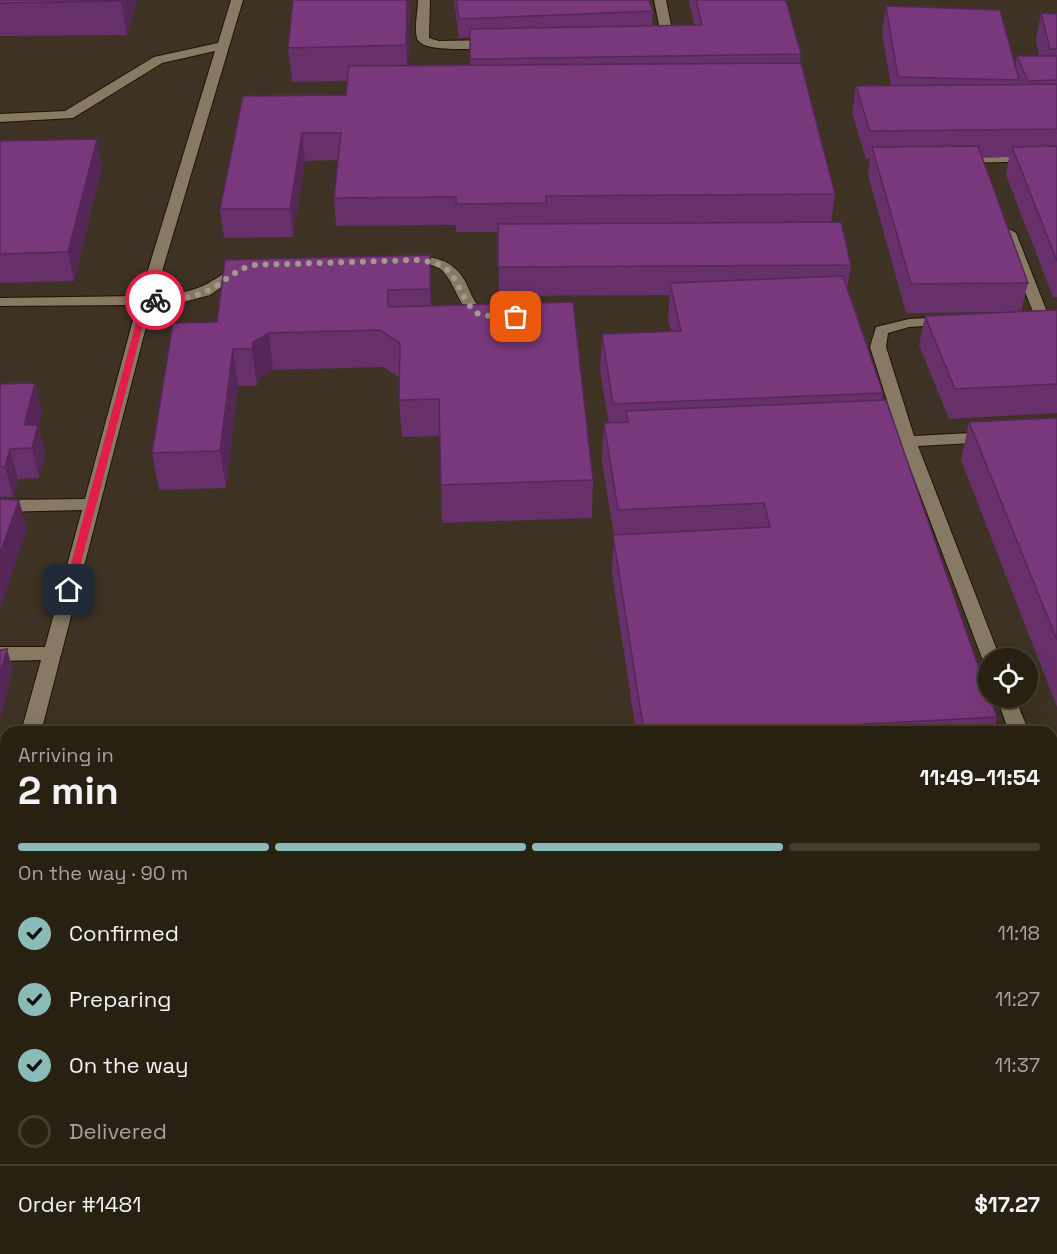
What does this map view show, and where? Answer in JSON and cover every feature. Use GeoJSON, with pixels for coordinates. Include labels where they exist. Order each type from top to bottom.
{"type":"FeatureCollection","features":[{"type":"Feature","properties":{"kind":"street"},"geometry":{"type":"LineString","coordinates":[[33,726],[146,300],[237,0]]}},
{"type":"Feature","properties":{"kind":"street"},"geometry":{"type":"LineString","coordinates":[[424,0],[423,38],[425,41],[438,45],[510,44]]}},
{"type":"Feature","properties":{"kind":"street"},"geometry":{"type":"LineString","coordinates":[[641,42],[666,39],[660,0]]}},
{"type":"Feature","properties":{"kind":"street"},"geometry":{"type":"LineString","coordinates":[[0,118],[68,115],[158,60],[223,46]]}},
{"type":"Feature","properties":{"kind":"street"},"geometry":{"type":"LineString","coordinates":[[946,160],[982,164],[1057,157]]}},
{"type":"Feature","properties":{"kind":"street"},"geometry":{"type":"LineString","coordinates":[[1005,222],[1043,316]]}},
{"type":"Feature","properties":{"kind":"street"},"geometry":{"type":"LineString","coordinates":[[393,260],[432,261],[445,266],[476,313],[484,316],[504,317]]}},
{"type":"Feature","properties":{"kind":"street"},"geometry":{"type":"LineString","coordinates":[[0,302],[146,300],[195,296],[213,288],[242,268],[253,265]]}},
{"type":"Feature","properties":{"kind":"street"},"geometry":{"type":"LineString","coordinates":[[964,320],[909,323],[881,330],[878,347],[908,441],[987,648]]}},
{"type":"Feature","properties":{"kind":"street"},"geometry":{"type":"LineString","coordinates":[[908,441],[1011,436]]}},
{"type":"Feature","properties":{"kind":"street"},"geometry":{"type":"LineString","coordinates":[[0,506],[92,504]]}},
{"type":"Feature","properties":{"kind":"street"},"geometry":{"type":"LineString","coordinates":[[0,654],[52,654]]}},
{"type":"Feature","properties":{"kind":"street"},"geometry":{"type":"LineString","coordinates":[[1010,708],[1017,726]]}},
{"type":"Feature","properties":{"kind":"shaded area"},"geometry":{"type":"Polygon","coordinates":[[[0,0],[1057,0],[1057,726],[0,726],[0,0]]]}},
{"type":"Feature","properties":{"kind":"building"},"geometry":{"type":"Polygon","coordinates":[[[0,0],[121,0],[121,1],[0,3],[0,0]]]}},
{"type":"Feature","properties":{"kind":"building"},"geometry":{"type":"Polygon","coordinates":[[[293,0],[407,0],[406,45],[288,48],[293,0]]]}},
{"type":"Feature","properties":{"kind":"building"},"geometry":{"type":"Polygon","coordinates":[[[456,0],[649,0],[653,11],[459,19],[456,0]]]}},
{"type":"Feature","properties":{"kind":"building"},"geometry":{"type":"Polygon","coordinates":[[[696,0],[786,0],[801,54],[470,59],[470,29],[702,25],[696,0]]]}},
{"type":"Feature","properties":{"kind":"building"},"geometry":{"type":"Polygon","coordinates":[[[886,6],[1000,10],[1019,80],[898,77],[886,6]]]}},
{"type":"Feature","properties":{"kind":"building"},"geometry":{"type":"Polygon","coordinates":[[[1041,13],[1057,14],[1057,49],[1050,49],[1041,13]]]}},
{"type":"Feature","properties":{"kind":"building"},"geometry":{"type":"Polygon","coordinates":[[[1017,56],[1057,56],[1057,80],[1028,81],[1017,56]]]}},
{"type":"Feature","properties":{"kind":"building"},"geometry":{"type":"Polygon","coordinates":[[[801,63],[835,194],[546,196],[546,203],[456,204],[456,197],[334,198],[341,133],[302,133],[290,209],[220,209],[243,96],[346,95],[349,66],[801,63]]]}},
{"type":"Feature","properties":{"kind":"building"},"geometry":{"type":"Polygon","coordinates":[[[1057,84],[1057,129],[870,131],[856,86],[1057,84]]]}},
{"type":"Feature","properties":{"kind":"building"},"geometry":{"type":"Polygon","coordinates":[[[97,139],[68,252],[0,254],[0,141],[97,139]]]}},
{"type":"Feature","properties":{"kind":"building"},"geometry":{"type":"Polygon","coordinates":[[[978,146],[1028,283],[911,284],[872,147],[978,146]]]}},
{"type":"Feature","properties":{"kind":"building"},"geometry":{"type":"Polygon","coordinates":[[[1057,146],[1057,261],[1012,147],[1057,146]]]}},
{"type":"Feature","properties":{"kind":"building"},"geometry":{"type":"Polygon","coordinates":[[[841,222],[851,265],[498,267],[498,224],[841,222]]]}},
{"type":"Feature","properties":{"kind":"building"},"geometry":{"type":"Polygon","coordinates":[[[430,255],[430,289],[388,290],[388,307],[573,302],[593,480],[441,485],[439,399],[399,400],[400,343],[380,330],[269,333],[253,342],[252,349],[233,349],[220,451],[152,453],[173,323],[217,322],[225,260],[430,255]]]}},
{"type":"Feature","properties":{"kind":"building"},"geometry":{"type":"Polygon","coordinates":[[[843,276],[883,393],[613,404],[602,334],[681,331],[670,283],[843,276]]]}},
{"type":"Feature","properties":{"kind":"building"},"geometry":{"type":"Polygon","coordinates":[[[1057,310],[1057,384],[955,389],[925,316],[1057,310]]]}},
{"type":"Feature","properties":{"kind":"building"},"geometry":{"type":"Polygon","coordinates":[[[35,383],[24,425],[38,425],[32,448],[10,449],[5,467],[0,467],[0,384],[35,383]]]}},
{"type":"Feature","properties":{"kind":"building"},"geometry":{"type":"Polygon","coordinates":[[[886,400],[978,665],[978,708],[994,708],[997,717],[831,726],[643,726],[613,535],[770,527],[764,503],[618,510],[604,423],[628,422],[626,411],[886,400]]]}},
{"type":"Feature","properties":{"kind":"building"},"geometry":{"type":"Polygon","coordinates":[[[1057,418],[1057,640],[969,422],[1057,418]]]}},
{"type":"Feature","properties":{"kind":"building"},"geometry":{"type":"Polygon","coordinates":[[[0,499],[19,500],[0,554],[0,499]]]}},
{"type":"Feature","properties":{"kind":"building"},"geometry":{"type":"Polygon","coordinates":[[[7,649],[0,675],[0,650],[7,649]]]}},
{"type":"Feature","properties":{"kind":"way so far"},"geometry":{"type":"LineString","coordinates":[[155,300],[195,296],[213,288],[242,268],[264,263],[417,260],[432,261],[445,266],[476,313],[493,317],[516,317]]}},
{"type":"Feature","properties":{"kind":"route"},"geometry":{"type":"LineString","coordinates":[[69,590],[146,300],[155,300]]}}]}
